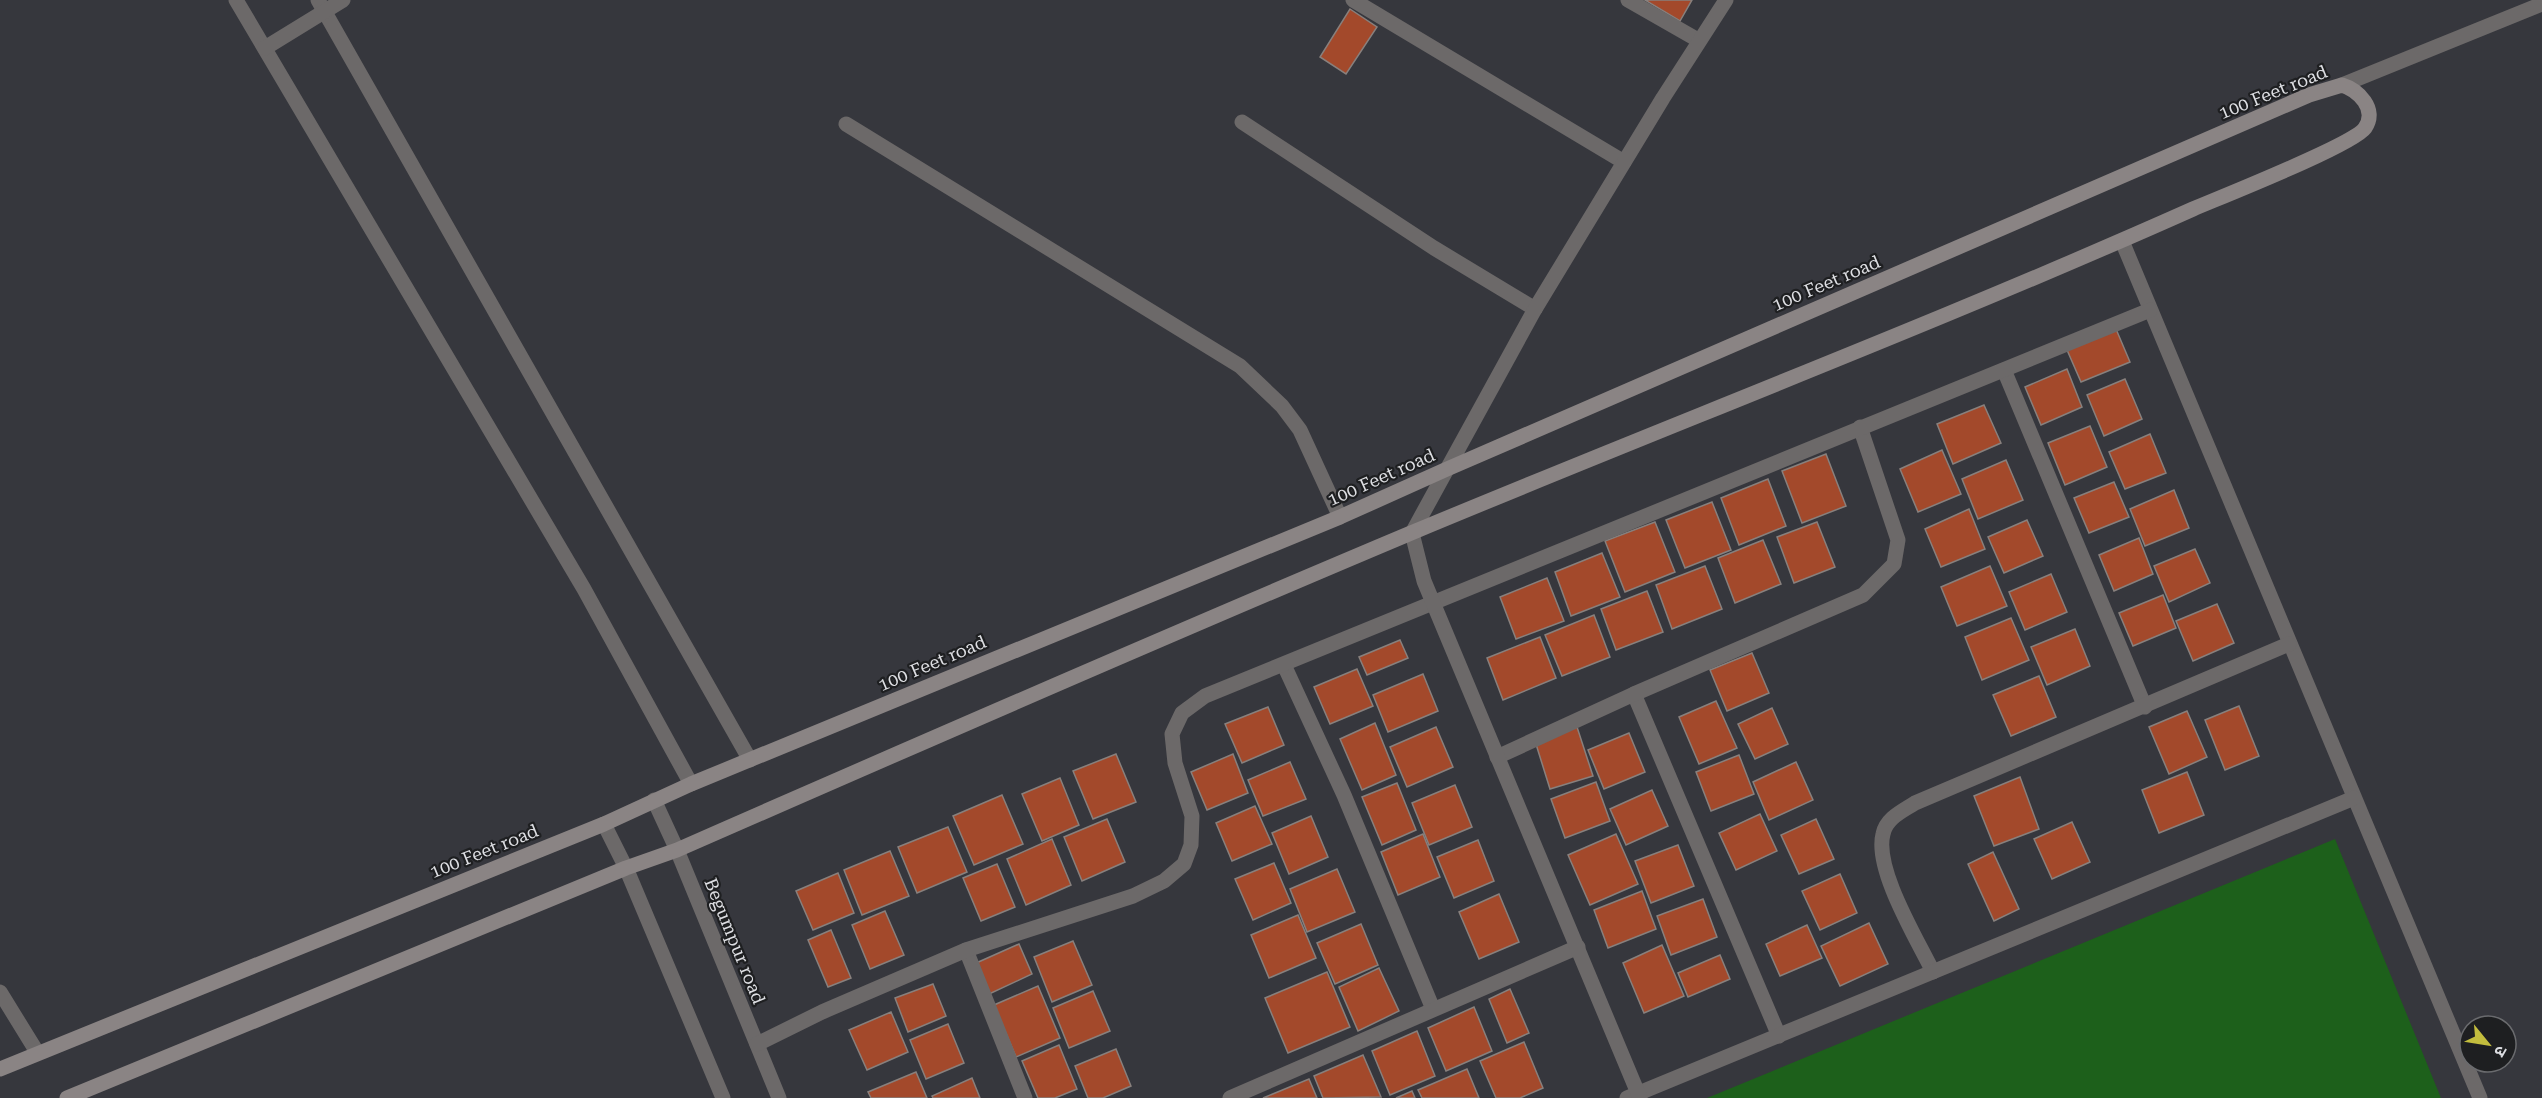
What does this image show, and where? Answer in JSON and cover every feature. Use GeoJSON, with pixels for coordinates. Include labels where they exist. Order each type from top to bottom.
{"type":"FeatureCollection","features":[{"type":"Feature","properties":{"kind":"street"},"geometry":{"type":"LineString","coordinates":[[236,0],[584,589],[691,784]]}},
{"type":"Feature","properties":{"kind":"street"},"geometry":{"type":"LineString","coordinates":[[265,48],[321,6],[343,0]]}},
{"type":"Feature","properties":{"kind":"street"},"geometry":{"type":"LineString","coordinates":[[1353,0],[1624,162]]}},
{"type":"Feature","properties":{"kind":"street"},"geometry":{"type":"LineString","coordinates":[[1628,0],[1698,40]]}},
{"type":"Feature","properties":{"kind":"street"},"geometry":{"type":"LineString","coordinates":[[1726,0],[1698,40],[1535,309],[1412,533],[1419,570],[1578,947],[1635,1096],[2354,798]]}},
{"type":"Feature","properties":{"kind":"street"},"geometry":{"type":"LineString","coordinates":[[2342,85],[2542,3]]}},
{"type":"Feature","properties":{"kind":"street"},"geometry":{"type":"LineString","coordinates":[[321,6],[750,760]]}},
{"type":"Feature","properties":{"kind":"street","name":"100 Feet road"},"geometry":{"type":"LineString","coordinates":[[0,1069],[604,824],[691,784],[1340,517],[2309,95],[2342,85],[2357,92],[2365,102],[2368,112],[2367,123],[2363,130],[2329,149],[2122,241],[1835,362],[1412,533],[677,850],[626,868],[67,1098]]}},
{"type":"Feature","properties":{"kind":"street"},"geometry":{"type":"LineString","coordinates":[[1242,122],[1434,248],[1535,309]]}},
{"type":"Feature","properties":{"kind":"street"},"geometry":{"type":"LineString","coordinates":[[846,124],[1240,366],[1282,406],[1300,430],[1340,517]]}},
{"type":"Feature","properties":{"kind":"street"},"geometry":{"type":"LineString","coordinates":[[2122,241],[2480,1098]]}},
{"type":"Feature","properties":{"kind":"street"},"geometry":{"type":"LineString","coordinates":[[757,1044],[822,1012],[966,950],[1133,896],[1164,881],[1184,864],[1191,845],[1192,816],[1175,763],[1172,734],[1182,713],[1205,696],[2150,310]]}},
{"type":"Feature","properties":{"kind":"street"},"geometry":{"type":"LineString","coordinates":[[2004,370],[2145,707]]}},
{"type":"Feature","properties":{"kind":"street"},"geometry":{"type":"LineString","coordinates":[[1497,757],[1634,694],[1863,595],[1894,564],[1898,540],[1860,427]]}},
{"type":"Feature","properties":{"kind":"street"},"geometry":{"type":"LineString","coordinates":[[1933,972],[1887,878],[1882,852],[1882,833],[1893,817],[1915,803],[2289,644]]}},
{"type":"Feature","properties":{"kind":"street"},"geometry":{"type":"LineString","coordinates":[[1284,665],[1344,795],[1433,1008]]}},
{"type":"Feature","properties":{"kind":"street"},"geometry":{"type":"LineString","coordinates":[[1634,694],[1779,1036]]}},
{"type":"Feature","properties":{"kind":"street","name":"Begumpur road"},"geometry":{"type":"LineString","coordinates":[[654,800],[677,850],[779,1098]]}},
{"type":"Feature","properties":{"kind":"street"},"geometry":{"type":"LineString","coordinates":[[604,824],[626,868],[723,1098]]}},
{"type":"Feature","properties":{"kind":"street"},"geometry":{"type":"LineString","coordinates":[[1230,1098],[1578,947]]}},
{"type":"Feature","properties":{"kind":"street"},"geometry":{"type":"LineString","coordinates":[[966,950],[1025,1098]]}},
{"type":"Feature","properties":{"kind":"street"},"geometry":{"type":"LineString","coordinates":[[0,992],[38,1052]]}},
{"type":"Feature","properties":{"kind":"green space"},"geometry":{"type":"Polygon","coordinates":[[[2335,839],[2441,1098],[1707,1098],[2335,839]]]}},
{"type":"Feature","properties":{"kind":"building"},"geometry":{"type":"Polygon","coordinates":[[[1645,0],[1692,0],[1680,21],[1645,0]]]}},
{"type":"Feature","properties":{"kind":"building"},"geometry":{"type":"Polygon","coordinates":[[[1350,9],[1377,27],[1346,74],[1320,57],[1350,9]]]}},
{"type":"Feature","properties":{"kind":"building"},"geometry":{"type":"Polygon","coordinates":[[[2116,329],[2130,362],[2081,382],[2067,350],[2116,329]]]}},
{"type":"Feature","properties":{"kind":"building"},"geometry":{"type":"Polygon","coordinates":[[[2067,369],[2082,407],[2041,425],[2025,387],[2067,369]]]}},
{"type":"Feature","properties":{"kind":"building"},"geometry":{"type":"Polygon","coordinates":[[[2125,379],[2142,419],[2104,436],[2087,395],[2125,379]]]}},
{"type":"Feature","properties":{"kind":"building"},"geometry":{"type":"Polygon","coordinates":[[[1984,405],[2001,443],[1953,464],[1937,424],[1984,405]]]}},
{"type":"Feature","properties":{"kind":"building"},"geometry":{"type":"Polygon","coordinates":[[[2090,426],[2107,467],[2065,485],[2048,443],[2090,426]]]}},
{"type":"Feature","properties":{"kind":"building"},"geometry":{"type":"Polygon","coordinates":[[[2150,434],[2166,473],[2125,489],[2109,452],[2150,434]]]}},
{"type":"Feature","properties":{"kind":"building"},"geometry":{"type":"Polygon","coordinates":[[[1942,450],[1961,494],[1918,512],[1900,469],[1942,450]]]}},
{"type":"Feature","properties":{"kind":"building"},"geometry":{"type":"Polygon","coordinates":[[[1826,454],[1846,506],[1802,523],[1782,471],[1826,454]]]}},
{"type":"Feature","properties":{"kind":"building"},"geometry":{"type":"Polygon","coordinates":[[[2006,460],[2023,500],[1978,519],[1962,479],[2006,460]]]}},
{"type":"Feature","properties":{"kind":"building"},"geometry":{"type":"Polygon","coordinates":[[[1768,479],[1786,526],[1739,545],[1721,498],[1768,479]]]}},
{"type":"Feature","properties":{"kind":"building"},"geometry":{"type":"Polygon","coordinates":[[[2114,482],[2129,517],[2089,533],[2074,498],[2114,482]]]}},
{"type":"Feature","properties":{"kind":"building"},"geometry":{"type":"Polygon","coordinates":[[[2174,490],[2189,528],[2145,546],[2130,509],[2174,490]]]}},
{"type":"Feature","properties":{"kind":"building"},"geometry":{"type":"Polygon","coordinates":[[[1712,502],[1731,550],[1685,568],[1666,520],[1712,502]]]}},
{"type":"Feature","properties":{"kind":"building"},"geometry":{"type":"Polygon","coordinates":[[[1969,509],[1985,549],[1941,567],[1925,529],[1969,509]]]}},
{"type":"Feature","properties":{"kind":"building"},"geometry":{"type":"Polygon","coordinates":[[[2027,520],[2043,556],[2004,573],[1988,537],[2027,520]]]}},
{"type":"Feature","properties":{"kind":"building"},"geometry":{"type":"Polygon","coordinates":[[[1655,522],[1675,572],[1625,592],[1605,541],[1655,522]]]}},
{"type":"Feature","properties":{"kind":"building"},"geometry":{"type":"Polygon","coordinates":[[[1817,522],[1835,567],[1794,583],[1777,537],[1817,522]]]}},
{"type":"Feature","properties":{"kind":"building"},"geometry":{"type":"Polygon","coordinates":[[[2139,538],[2153,574],[2114,591],[2099,555],[2139,538]]]}},
{"type":"Feature","properties":{"kind":"building"},"geometry":{"type":"Polygon","coordinates":[[[1763,540],[1781,584],[1735,603],[1718,558],[1763,540]]]}},
{"type":"Feature","properties":{"kind":"building"},"geometry":{"type":"Polygon","coordinates":[[[2195,549],[2210,583],[2169,602],[2154,566],[2195,549]]]}},
{"type":"Feature","properties":{"kind":"building"},"geometry":{"type":"Polygon","coordinates":[[[1602,553],[1620,597],[1571,616],[1555,572],[1602,553]]]}},
{"type":"Feature","properties":{"kind":"building"},"geometry":{"type":"Polygon","coordinates":[[[1705,566],[1722,609],[1672,629],[1656,585],[1705,566]]]}},
{"type":"Feature","properties":{"kind":"building"},"geometry":{"type":"Polygon","coordinates":[[[1990,566],[2007,606],[1957,626],[1941,587],[1990,566]]]}},
{"type":"Feature","properties":{"kind":"building"},"geometry":{"type":"Polygon","coordinates":[[[2051,574],[2067,612],[2025,630],[2009,592],[2051,574]]]}},
{"type":"Feature","properties":{"kind":"building"},"geometry":{"type":"Polygon","coordinates":[[[1547,578],[1564,621],[1516,639],[1500,597],[1547,578]]]}},
{"type":"Feature","properties":{"kind":"building"},"geometry":{"type":"Polygon","coordinates":[[[1647,591],[1663,632],[1616,650],[1601,609],[1647,591]]]}},
{"type":"Feature","properties":{"kind":"building"},"geometry":{"type":"Polygon","coordinates":[[[2163,595],[2176,628],[2133,646],[2119,613],[2163,595]]]}},
{"type":"Feature","properties":{"kind":"building"},"geometry":{"type":"Polygon","coordinates":[[[2217,604],[2234,643],[2193,661],[2176,621],[2217,604]]]}},
{"type":"Feature","properties":{"kind":"building"},"geometry":{"type":"Polygon","coordinates":[[[1594,615],[1610,657],[1562,676],[1545,635],[1594,615]]]}},
{"type":"Feature","properties":{"kind":"building"},"geometry":{"type":"Polygon","coordinates":[[[2011,618],[2029,660],[1982,680],[1965,637],[2011,618]]]}},
{"type":"Feature","properties":{"kind":"building"},"geometry":{"type":"Polygon","coordinates":[[[2075,629],[2090,666],[2047,685],[2031,647],[2075,629]]]}},
{"type":"Feature","properties":{"kind":"building"},"geometry":{"type":"Polygon","coordinates":[[[1540,637],[1556,678],[1503,700],[1487,658],[1540,637]]]}},
{"type":"Feature","properties":{"kind":"building"},"geometry":{"type":"Polygon","coordinates":[[[1400,640],[1408,658],[1367,675],[1359,657],[1400,640]]]}},
{"type":"Feature","properties":{"kind":"building"},"geometry":{"type":"Polygon","coordinates":[[[1752,653],[1769,693],[1727,711],[1710,670],[1752,653]]]}},
{"type":"Feature","properties":{"kind":"building"},"geometry":{"type":"Polygon","coordinates":[[[1357,669],[1373,706],[1330,724],[1314,687],[1357,669]]]}},
{"type":"Feature","properties":{"kind":"building"},"geometry":{"type":"Polygon","coordinates":[[[1423,674],[1438,711],[1388,732],[1373,695],[1423,674]]]}},
{"type":"Feature","properties":{"kind":"building"},"geometry":{"type":"Polygon","coordinates":[[[2039,676],[2056,717],[2011,736],[1993,695],[2039,676]]]}},
{"type":"Feature","properties":{"kind":"building"},"geometry":{"type":"Polygon","coordinates":[[[1716,701],[1737,748],[1699,764],[1679,717],[1716,701]]]}},
{"type":"Feature","properties":{"kind":"building"},"geometry":{"type":"Polygon","coordinates":[[[2239,706],[2259,756],[2225,770],[2205,720],[2239,706]]]}},
{"type":"Feature","properties":{"kind":"building"},"geometry":{"type":"Polygon","coordinates":[[[1268,707],[1284,745],[1242,763],[1225,724],[1268,707]]]}},
{"type":"Feature","properties":{"kind":"building"},"geometry":{"type":"Polygon","coordinates":[[[1772,708],[1788,744],[1755,759],[1738,724],[1772,708]]]}},
{"type":"Feature","properties":{"kind":"building"},"geometry":{"type":"Polygon","coordinates":[[[2187,711],[2207,757],[2169,774],[2149,727],[2187,711]]]}},
{"type":"Feature","properties":{"kind":"building"},"geometry":{"type":"Polygon","coordinates":[[[1375,723],[1396,775],[1362,790],[1340,739],[1375,723]]]}},
{"type":"Feature","properties":{"kind":"building"},"geometry":{"type":"Polygon","coordinates":[[[1436,727],[1453,767],[1407,787],[1390,747],[1436,727]]]}},
{"type":"Feature","properties":{"kind":"building"},"geometry":{"type":"Polygon","coordinates":[[[1577,727],[1593,776],[1550,789],[1535,741],[1577,727]]]}},
{"type":"Feature","properties":{"kind":"building"},"geometry":{"type":"Polygon","coordinates":[[[1629,733],[1645,772],[1604,789],[1588,750],[1629,733]]]}},
{"type":"Feature","properties":{"kind":"building"},"geometry":{"type":"Polygon","coordinates":[[[1116,754],[1136,802],[1093,819],[1073,771],[1116,754]]]}},
{"type":"Feature","properties":{"kind":"building"},"geometry":{"type":"Polygon","coordinates":[[[1233,754],[1248,793],[1207,810],[1191,772],[1233,754]]]}},
{"type":"Feature","properties":{"kind":"building"},"geometry":{"type":"Polygon","coordinates":[[[1739,755],[1754,794],[1711,811],[1696,772],[1739,755]]]}},
{"type":"Feature","properties":{"kind":"building"},"geometry":{"type":"Polygon","coordinates":[[[1290,762],[1306,799],[1263,816],[1248,780],[1290,762]]]}},
{"type":"Feature","properties":{"kind":"building"},"geometry":{"type":"Polygon","coordinates":[[[1796,762],[1813,800],[1769,820],[1753,782],[1796,762]]]}},
{"type":"Feature","properties":{"kind":"building"},"geometry":{"type":"Polygon","coordinates":[[[2187,772],[2204,815],[2159,833],[2142,790],[2187,772]]]}},
{"type":"Feature","properties":{"kind":"building"},"geometry":{"type":"Polygon","coordinates":[[[2020,777],[2039,829],[1994,846],[1974,796],[2020,777]]]}},
{"type":"Feature","properties":{"kind":"building"},"geometry":{"type":"Polygon","coordinates":[[[1060,778],[1079,825],[1042,841],[1022,794],[1060,778]]]}},
{"type":"Feature","properties":{"kind":"building"},"geometry":{"type":"Polygon","coordinates":[[[1596,782],[1610,821],[1565,838],[1551,799],[1596,782]]]}},
{"type":"Feature","properties":{"kind":"building"},"geometry":{"type":"Polygon","coordinates":[[[1397,783],[1416,830],[1382,845],[1362,797],[1397,783]]]}},
{"type":"Feature","properties":{"kind":"building"},"geometry":{"type":"Polygon","coordinates":[[[1455,785],[1472,827],[1429,845],[1412,803],[1455,785]]]}},
{"type":"Feature","properties":{"kind":"building"},"geometry":{"type":"Polygon","coordinates":[[[1652,790],[1668,826],[1626,845],[1610,809],[1652,790]]]}},
{"type":"Feature","properties":{"kind":"building"},"geometry":{"type":"Polygon","coordinates":[[[1002,795],[1023,844],[974,865],[953,816],[1002,795]]]}},
{"type":"Feature","properties":{"kind":"building"},"geometry":{"type":"Polygon","coordinates":[[[1255,806],[1272,844],[1232,861],[1216,823],[1255,806]]]}},
{"type":"Feature","properties":{"kind":"building"},"geometry":{"type":"Polygon","coordinates":[[[1760,814],[1777,851],[1736,870],[1719,833],[1760,814]]]}},
{"type":"Feature","properties":{"kind":"building"},"geometry":{"type":"Polygon","coordinates":[[[1311,816],[1328,857],[1289,874],[1272,833],[1311,816]]]}},
{"type":"Feature","properties":{"kind":"building"},"geometry":{"type":"Polygon","coordinates":[[[1107,819],[1125,862],[1082,881],[1064,837],[1107,819]]]}},
{"type":"Feature","properties":{"kind":"building"},"geometry":{"type":"Polygon","coordinates":[[[1816,819],[1834,859],[1799,874],[1781,835],[1816,819]]]}},
{"type":"Feature","properties":{"kind":"building"},"geometry":{"type":"Polygon","coordinates":[[[2072,822],[2090,862],[2052,879],[2034,839],[2072,822]]]}},
{"type":"Feature","properties":{"kind":"building"},"geometry":{"type":"Polygon","coordinates":[[[948,827],[967,872],[917,893],[898,847],[948,827]]]}},
{"type":"Feature","properties":{"kind":"building"},"geometry":{"type":"Polygon","coordinates":[[[1423,834],[1440,877],[1398,895],[1381,852],[1423,834]]]}},
{"type":"Feature","properties":{"kind":"building"},"geometry":{"type":"Polygon","coordinates":[[[1616,834],[1638,884],[1590,905],[1568,855],[1616,834]]]}},
{"type":"Feature","properties":{"kind":"building"},"geometry":{"type":"Polygon","coordinates":[[[1052,839],[1071,885],[1026,905],[1007,859],[1052,839]]]}},
{"type":"Feature","properties":{"kind":"building"},"geometry":{"type":"Polygon","coordinates":[[[1478,840],[1494,881],[1454,898],[1437,857],[1478,840]]]}},
{"type":"Feature","properties":{"kind":"building"},"geometry":{"type":"Polygon","coordinates":[[[1678,845],[1694,886],[1651,903],[1635,861],[1678,845]]]}},
{"type":"Feature","properties":{"kind":"building"},"geometry":{"type":"Polygon","coordinates":[[[890,851],[909,896],[862,915],[844,870],[890,851]]]}},
{"type":"Feature","properties":{"kind":"building"},"geometry":{"type":"Polygon","coordinates":[[[1993,852],[2019,909],[1994,921],[1968,864],[1993,852]]]}},
{"type":"Feature","properties":{"kind":"building"},"geometry":{"type":"Polygon","coordinates":[[[1274,863],[1291,903],[1253,920],[1235,879],[1274,863]]]}},
{"type":"Feature","properties":{"kind":"building"},"geometry":{"type":"Polygon","coordinates":[[[997,864],[1015,907],[981,921],[963,878],[997,864]]]}},
{"type":"Feature","properties":{"kind":"building"},"geometry":{"type":"Polygon","coordinates":[[[1337,869],[1355,912],[1307,932],[1290,889],[1337,869]]]}},
{"type":"Feature","properties":{"kind":"building"},"geometry":{"type":"Polygon","coordinates":[[[838,873],[854,913],[813,930],[796,891],[838,873]]]}},
{"type":"Feature","properties":{"kind":"building"},"geometry":{"type":"Polygon","coordinates":[[[1840,874],[1857,913],[1820,930],[1802,891],[1840,874]]]}},
{"type":"Feature","properties":{"kind":"building"},"geometry":{"type":"Polygon","coordinates":[[[1642,891],[1656,929],[1608,948],[1594,910],[1642,891]]]}},
{"type":"Feature","properties":{"kind":"building"},"geometry":{"type":"Polygon","coordinates":[[[1499,894],[1519,942],[1479,959],[1459,912],[1499,894]]]}},
{"type":"Feature","properties":{"kind":"building"},"geometry":{"type":"Polygon","coordinates":[[[1703,899],[1717,937],[1671,955],[1657,916],[1703,899]]]}},
{"type":"Feature","properties":{"kind":"building"},"geometry":{"type":"Polygon","coordinates":[[[885,911],[904,955],[870,969],[852,925],[885,911]]]}},
{"type":"Feature","properties":{"kind":"building"},"geometry":{"type":"Polygon","coordinates":[[[1298,915],[1316,958],[1269,978],[1251,935],[1298,915]]]}},
{"type":"Feature","properties":{"kind":"building"},"geometry":{"type":"Polygon","coordinates":[[[1869,923],[1888,964],[1840,986],[1821,946],[1869,923]]]}},
{"type":"Feature","properties":{"kind":"building"},"geometry":{"type":"Polygon","coordinates":[[[1361,924],[1378,965],[1335,984],[1317,943],[1361,924]]]}},
{"type":"Feature","properties":{"kind":"building"},"geometry":{"type":"Polygon","coordinates":[[[1807,925],[1822,958],[1780,976],[1766,944],[1807,925]]]}},
{"type":"Feature","properties":{"kind":"building"},"geometry":{"type":"Polygon","coordinates":[[[831,930],[851,978],[828,987],[808,940],[831,930]]]}},
{"type":"Feature","properties":{"kind":"building"},"geometry":{"type":"Polygon","coordinates":[[[1073,941],[1092,985],[1052,1002],[1034,957],[1073,941]]]}},
{"type":"Feature","properties":{"kind":"building"},"geometry":{"type":"Polygon","coordinates":[[[1019,944],[1032,974],[987,995],[974,964],[1019,944]]]}},
{"type":"Feature","properties":{"kind":"building"},"geometry":{"type":"Polygon","coordinates":[[[1662,945],[1684,996],[1644,1013],[1623,963],[1662,945]]]}},
{"type":"Feature","properties":{"kind":"building"},"geometry":{"type":"Polygon","coordinates":[[[1720,955],[1730,979],[1688,997],[1678,973],[1720,955]]]}},
{"type":"Feature","properties":{"kind":"building"},"geometry":{"type":"Polygon","coordinates":[[[1379,968],[1399,1011],[1358,1031],[1339,987],[1379,968]]]}},
{"type":"Feature","properties":{"kind":"building"},"geometry":{"type":"Polygon","coordinates":[[[1327,972],[1350,1027],[1288,1053],[1265,998],[1327,972]]]}},
{"type":"Feature","properties":{"kind":"building"},"geometry":{"type":"Polygon","coordinates":[[[933,984],[946,1016],[908,1032],[895,998],[933,984]]]}},
{"type":"Feature","properties":{"kind":"building"},"geometry":{"type":"Polygon","coordinates":[[[1038,986],[1060,1038],[1016,1057],[994,1005],[1038,986]]]}},
{"type":"Feature","properties":{"kind":"building"},"geometry":{"type":"Polygon","coordinates":[[[1510,989],[1529,1033],[1507,1043],[1489,999],[1510,989]]]}},
{"type":"Feature","properties":{"kind":"building"},"geometry":{"type":"Polygon","coordinates":[[[1093,991],[1110,1031],[1069,1048],[1053,1008],[1093,991]]]}},
{"type":"Feature","properties":{"kind":"building"},"geometry":{"type":"Polygon","coordinates":[[[1474,1007],[1492,1051],[1446,1071],[1428,1028],[1474,1007]]]}},
{"type":"Feature","properties":{"kind":"building"},"geometry":{"type":"Polygon","coordinates":[[[891,1012],[908,1052],[867,1070],[849,1030],[891,1012]]]}},
{"type":"Feature","properties":{"kind":"building"},"geometry":{"type":"Polygon","coordinates":[[[948,1024],[964,1063],[926,1079],[910,1040],[948,1024]]]}},
{"type":"Feature","properties":{"kind":"building"},"geometry":{"type":"Polygon","coordinates":[[[1417,1031],[1435,1076],[1390,1095],[1372,1051],[1417,1031]]]}},
{"type":"Feature","properties":{"kind":"building"},"geometry":{"type":"Polygon","coordinates":[[[1524,1042],[1543,1088],[1520,1098],[1496,1098],[1480,1061],[1524,1042]]]}},
{"type":"Feature","properties":{"kind":"building"},"geometry":{"type":"Polygon","coordinates":[[[1059,1045],[1077,1089],[1055,1098],[1038,1098],[1022,1061],[1059,1045]]]}},
{"type":"Feature","properties":{"kind":"building"},"geometry":{"type":"Polygon","coordinates":[[[1116,1049],[1131,1086],[1103,1098],[1088,1098],[1075,1066],[1116,1049]]]}},
{"type":"Feature","properties":{"kind":"building"},"geometry":{"type":"Polygon","coordinates":[[[1363,1055],[1381,1097],[1323,1098],[1314,1076],[1363,1055]]]}},
{"type":"Feature","properties":{"kind":"building"},"geometry":{"type":"Polygon","coordinates":[[[1467,1069],[1479,1098],[1422,1098],[1418,1090],[1467,1069]]]}},
{"type":"Feature","properties":{"kind":"building"},"geometry":{"type":"Polygon","coordinates":[[[916,1072],[927,1098],[871,1098],[868,1092],[916,1072]]]}},
{"type":"Feature","properties":{"kind":"building"},"geometry":{"type":"Polygon","coordinates":[[[972,1078],[980,1098],[933,1098],[932,1096],[972,1078]]]}},
{"type":"Feature","properties":{"kind":"building"},"geometry":{"type":"Polygon","coordinates":[[[1309,1079],[1317,1098],[1263,1098],[1309,1079]]]}},
{"type":"Feature","properties":{"kind":"building"},"geometry":{"type":"Polygon","coordinates":[[[1412,1091],[1415,1098],[1396,1098],[1412,1091]]]}}]}
